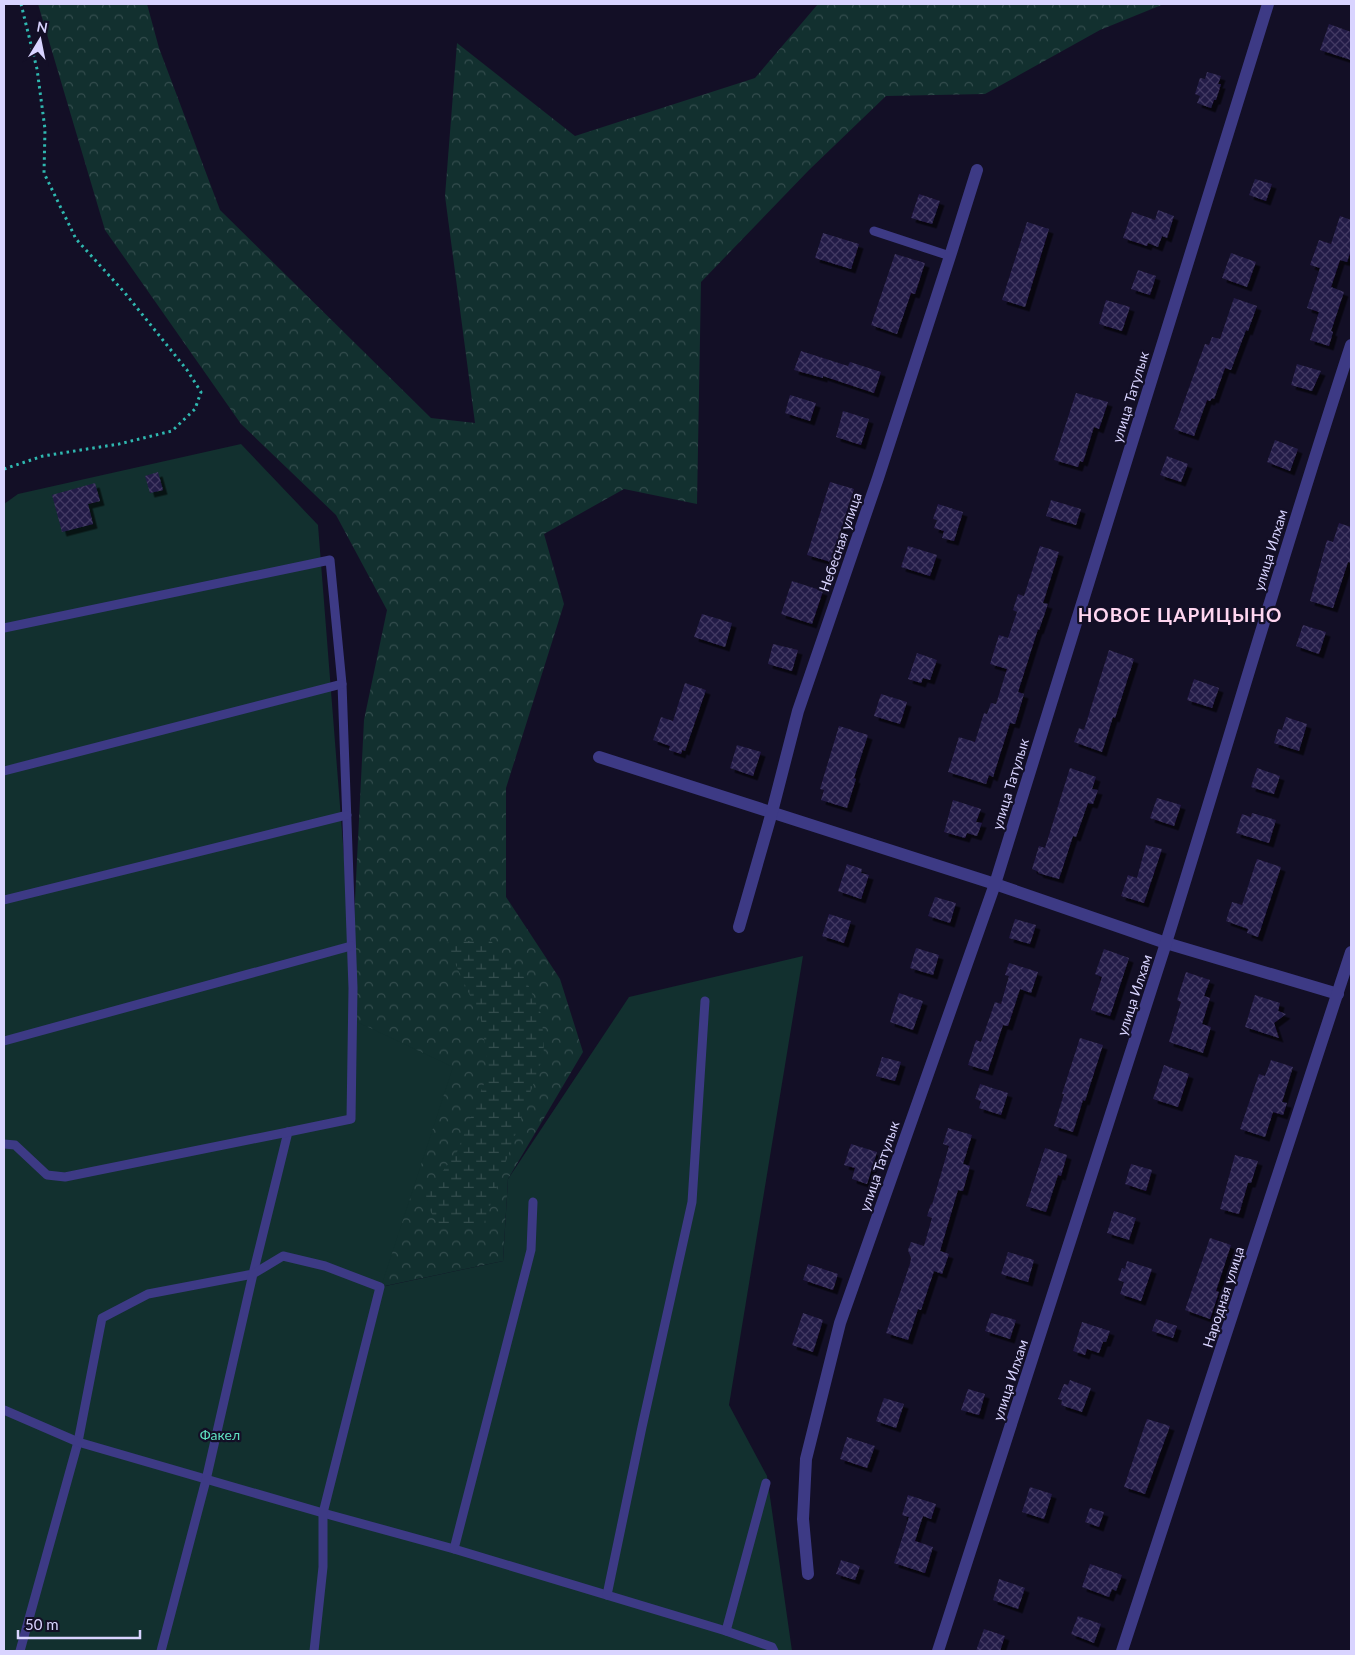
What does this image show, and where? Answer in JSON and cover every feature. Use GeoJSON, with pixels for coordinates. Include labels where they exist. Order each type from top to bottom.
{"type":"FeatureCollection","features":[{"type":"Feature","properties":{"kind":"street","name":"улица Татулык"},"geometry":{"type":"LineString","coordinates":[[808,1574],[802,1519],[806,1459],[840,1323],[995,884],[1268,4]]}},
{"type":"Feature","properties":{"kind":"street","name":"Небесная улица"},"geometry":{"type":"LineString","coordinates":[[739,926],[772,812],[798,711],[878,478],[977,170]]}},
{"type":"Feature","properties":{"kind":"street","name":"улица Илхам"},"geometry":{"type":"LineString","coordinates":[[938,1651],[1166,943],[1313,462],[1351,345]]}},
{"type":"Feature","properties":{"kind":"street"},"geometry":{"type":"LineString","coordinates":[[599,756],[995,884],[1166,943],[1338,994]]}},
{"type":"Feature","properties":{"kind":"street","name":"Народная улица"},"geometry":{"type":"LineString","coordinates":[[1122,1651],[1351,952]]}},
{"type":"Feature","properties":{"kind":"lane"},"geometry":{"type":"LineString","coordinates":[[874,231],[950,256]]}},
{"type":"Feature","properties":{"kind":"lane"},"geometry":{"type":"LineString","coordinates":[[4,628],[330,560],[342,684],[353,988],[351,1119],[65,1177],[47,1175],[15,1145],[4,1144]]}},
{"type":"Feature","properties":{"kind":"lane"},"geometry":{"type":"LineString","coordinates":[[4,771],[342,684]]}},
{"type":"Feature","properties":{"kind":"lane"},"geometry":{"type":"LineString","coordinates":[[4,900],[347,815]]}},
{"type":"Feature","properties":{"kind":"lane"},"geometry":{"type":"LineString","coordinates":[[4,1041],[351,946]]}},
{"type":"Feature","properties":{"kind":"lane"},"geometry":{"type":"LineString","coordinates":[[607,1595],[692,1202],[705,1001]]}},
{"type":"Feature","properties":{"kind":"lane"},"geometry":{"type":"LineString","coordinates":[[161,1651],[206,1480],[288,1132]]}},
{"type":"Feature","properties":{"kind":"lane"},"geometry":{"type":"LineString","coordinates":[[454,1549],[531,1250],[533,1202]]}},
{"type":"Feature","properties":{"kind":"lane"},"geometry":{"type":"LineString","coordinates":[[20,1651],[78,1442],[102,1318],[148,1294],[253,1274],[283,1256],[325,1266],[380,1287],[323,1513],[323,1567],[314,1651]]}},
{"type":"Feature","properties":{"kind":"lane"},"geometry":{"type":"LineString","coordinates":[[4,1410],[78,1442],[206,1480],[454,1549],[726,1631],[772,1647],[774,1651]]}},
{"type":"Feature","properties":{"kind":"lane"},"geometry":{"type":"LineString","coordinates":[[726,1631],[766,1483]]}},
{"type":"Feature","properties":{"kind":"path"},"geometry":{"type":"LineString","coordinates":[[4,469],[43,456],[119,444],[172,431],[194,409],[201,392],[187,370],[125,294],[76,239],[44,173],[44,120],[37,69],[21,4]]}},
{"type":"Feature","properties":{"kind":"green space"},"geometry":{"type":"Polygon","coordinates":[[[38,4],[147,4],[159,48],[220,210],[431,418],[475,423],[445,196],[457,43],[575,136],[755,78],[818,4],[1164,4],[1100,30],[985,94],[886,96],[809,170],[701,282],[697,504],[624,489],[544,534],[564,604],[506,788],[506,897],[560,979],[583,1052],[508,1179],[503,1261],[380,1287],[349,1019],[364,720],[387,610],[336,515],[241,424],[105,230],[38,4]]]}},
{"type":"Feature","properties":{"kind":"green space","name":"Факел"},"geometry":{"type":"Polygon","coordinates":[[[241,444],[318,525],[351,946],[349,1018],[453,1067],[381,1287],[503,1261],[508,1179],[629,997],[803,956],[729,1405],[767,1476],[792,1651],[4,1651],[4,504],[18,494],[241,444]]]}},
{"type":"Feature","properties":{"kind":"green space"},"geometry":{"type":"Polygon","coordinates":[[[489,939],[525,978],[542,1016],[544,1054],[484,1223],[437,1223],[423,1198],[457,1152],[489,1071],[481,1020],[446,943],[489,939]]]}},
{"type":"Feature","properties":{"kind":"building"},"geometry":{"type":"Polygon","coordinates":[[[1329,24],[1351,32],[1351,60],[1320,50],[1329,24]]]}},
{"type":"Feature","properties":{"kind":"building"},"geometry":{"type":"Polygon","coordinates":[[[1207,72],[1221,76],[1218,84],[1221,84],[1216,100],[1214,100],[1211,108],[1197,103],[1200,96],[1195,94],[1200,78],[1205,79],[1207,72]]]}},
{"type":"Feature","properties":{"kind":"building"},"geometry":{"type":"Polygon","coordinates":[[[1255,179],[1272,184],[1266,201],[1249,195],[1255,179]]]}},
{"type":"Feature","properties":{"kind":"building"},"geometry":{"type":"Polygon","coordinates":[[[919,194],[940,201],[932,224],[911,218],[919,194]]]}},
{"type":"Feature","properties":{"kind":"building"},"geometry":{"type":"Polygon","coordinates":[[[1158,210],[1174,216],[1167,238],[1162,236],[1158,247],[1148,243],[1147,246],[1123,238],[1132,212],[1155,220],[1158,210]]]}},
{"type":"Feature","properties":{"kind":"building"},"geometry":{"type":"Polygon","coordinates":[[[1340,216],[1351,220],[1351,250],[1347,262],[1340,260],[1331,287],[1344,292],[1331,331],[1333,332],[1329,346],[1310,340],[1319,312],[1307,308],[1320,268],[1310,265],[1319,240],[1331,244],[1340,216]]]}},
{"type":"Feature","properties":{"kind":"building"},"geometry":{"type":"Polygon","coordinates":[[[1027,222],[1049,229],[1025,307],[1002,300],[1027,222]]]}},
{"type":"Feature","properties":{"kind":"building"},"geometry":{"type":"Polygon","coordinates":[[[823,233],[859,244],[851,269],[815,258],[823,233]]]}},
{"type":"Feature","properties":{"kind":"building"},"geometry":{"type":"Polygon","coordinates":[[[1231,253],[1256,262],[1247,287],[1222,278],[1231,253]]]}},
{"type":"Feature","properties":{"kind":"building"},"geometry":{"type":"Polygon","coordinates":[[[895,254],[925,263],[915,294],[911,293],[897,334],[871,325],[895,254]]]}},
{"type":"Feature","properties":{"kind":"building"},"geometry":{"type":"Polygon","coordinates":[[[1138,270],[1156,276],[1150,295],[1131,289],[1138,270]]]}},
{"type":"Feature","properties":{"kind":"building"},"geometry":{"type":"Polygon","coordinates":[[[1234,298],[1257,306],[1231,370],[1225,368],[1214,399],[1207,400],[1194,436],[1174,429],[1205,344],[1209,345],[1212,337],[1220,339],[1234,298]]]}},
{"type":"Feature","properties":{"kind":"building"},"geometry":{"type":"Polygon","coordinates":[[[1106,300],[1130,307],[1122,331],[1099,324],[1106,300]]]}},
{"type":"Feature","properties":{"kind":"building"},"geometry":{"type":"Polygon","coordinates":[[[801,351],[848,366],[850,362],[881,372],[874,393],[823,376],[823,378],[794,370],[801,351]]]}},
{"type":"Feature","properties":{"kind":"building"},"geometry":{"type":"Polygon","coordinates":[[[1297,364],[1321,371],[1312,391],[1291,385],[1297,364]]]}},
{"type":"Feature","properties":{"kind":"building"},"geometry":{"type":"Polygon","coordinates":[[[1076,393],[1108,402],[1099,429],[1094,427],[1083,462],[1080,461],[1078,467],[1054,460],[1076,393]]]}},
{"type":"Feature","properties":{"kind":"building"},"geometry":{"type":"Polygon","coordinates":[[[790,395],[816,403],[810,421],[785,413],[790,395]]]}},
{"type":"Feature","properties":{"kind":"building"},"geometry":{"type":"Polygon","coordinates":[[[843,411],[869,419],[861,445],[836,437],[843,411]]]}},
{"type":"Feature","properties":{"kind":"building"},"geometry":{"type":"Polygon","coordinates":[[[1275,440],[1298,449],[1290,471],[1267,462],[1275,440]]]}},
{"type":"Feature","properties":{"kind":"building"},"geometry":{"type":"Polygon","coordinates":[[[1167,456],[1188,464],[1181,482],[1160,475],[1167,456]]]}},
{"type":"Feature","properties":{"kind":"building"},"geometry":{"type":"Polygon","coordinates":[[[158,472],[163,490],[150,493],[145,476],[158,472]]]}},
{"type":"Feature","properties":{"kind":"building"},"geometry":{"type":"Polygon","coordinates":[[[830,482],[854,489],[831,562],[807,555],[830,482]]]}},
{"type":"Feature","properties":{"kind":"building"},"geometry":{"type":"Polygon","coordinates":[[[95,483],[100,501],[88,504],[93,524],[62,532],[52,495],[95,483]]]}},
{"type":"Feature","properties":{"kind":"building"},"geometry":{"type":"Polygon","coordinates":[[[1051,500],[1081,509],[1076,525],[1046,516],[1051,500]]]}},
{"type":"Feature","properties":{"kind":"building"},"geometry":{"type":"Polygon","coordinates":[[[938,504],[963,512],[954,541],[942,538],[944,531],[934,528],[937,520],[933,519],[938,504]]]}},
{"type":"Feature","properties":{"kind":"building"},"geometry":{"type":"Polygon","coordinates":[[[1339,523],[1351,527],[1351,563],[1348,562],[1333,608],[1310,601],[1327,540],[1333,542],[1339,523]]]}},
{"type":"Feature","properties":{"kind":"building"},"geometry":{"type":"Polygon","coordinates":[[[908,546],[937,555],[930,576],[901,567],[908,546]]]}},
{"type":"Feature","properties":{"kind":"building"},"geometry":{"type":"Polygon","coordinates":[[[1040,546],[1059,552],[1043,603],[1048,604],[1018,692],[1024,694],[1015,724],[1010,723],[993,777],[989,775],[986,784],[948,772],[959,737],[975,742],[984,713],[987,714],[991,703],[996,704],[1007,669],[990,664],[999,635],[1008,638],[1017,612],[1013,610],[1018,594],[1024,596],[1040,546]]]}},
{"type":"Feature","properties":{"kind":"building"},"geometry":{"type":"Polygon","coordinates":[[[792,581],[823,591],[812,624],[781,614],[792,581]]]}},
{"type":"Feature","properties":{"kind":"building"},"geometry":{"type":"Polygon","coordinates":[[[702,614],[732,623],[725,647],[694,637],[702,614]]]}},
{"type":"Feature","properties":{"kind":"building"},"geometry":{"type":"Polygon","coordinates":[[[1303,625],[1326,632],[1319,654],[1296,646],[1303,625]]]}},
{"type":"Feature","properties":{"kind":"building"},"geometry":{"type":"Polygon","coordinates":[[[773,644],[798,650],[792,671],[768,664],[773,644]]]}},
{"type":"Feature","properties":{"kind":"building"},"geometry":{"type":"Polygon","coordinates":[[[1109,650],[1134,659],[1102,752],[1074,742],[1079,728],[1084,730],[1109,650]]]}},
{"type":"Feature","properties":{"kind":"building"},"geometry":{"type":"Polygon","coordinates":[[[917,653],[937,660],[930,680],[923,678],[921,683],[908,679],[917,653]]]}},
{"type":"Feature","properties":{"kind":"building"},"geometry":{"type":"Polygon","coordinates":[[[1194,679],[1219,688],[1212,708],[1187,700],[1194,679]]]}},
{"type":"Feature","properties":{"kind":"building"},"geometry":{"type":"Polygon","coordinates":[[[685,683],[706,690],[685,751],[682,750],[681,754],[669,750],[670,746],[653,740],[661,717],[673,721],[685,683]]]}},
{"type":"Feature","properties":{"kind":"building"},"geometry":{"type":"Polygon","coordinates":[[[881,694],[907,702],[900,724],[874,716],[881,694]]]}},
{"type":"Feature","properties":{"kind":"building"},"geometry":{"type":"Polygon","coordinates":[[[1286,717],[1307,724],[1299,751],[1274,743],[1278,729],[1282,730],[1286,717]]]}},
{"type":"Feature","properties":{"kind":"building"},"geometry":{"type":"Polygon","coordinates":[[[839,726],[868,735],[854,778],[856,779],[847,808],[821,800],[824,790],[820,789],[839,726]]]}},
{"type":"Feature","properties":{"kind":"building"},"geometry":{"type":"Polygon","coordinates":[[[737,745],[761,752],[753,776],[730,768],[737,745]]]}},
{"type":"Feature","properties":{"kind":"building"},"geometry":{"type":"Polygon","coordinates":[[[1070,768],[1096,777],[1092,789],[1098,790],[1093,804],[1088,803],[1076,837],[1073,836],[1059,879],[1038,873],[1032,869],[1039,846],[1045,848],[1070,768]]]}},
{"type":"Feature","properties":{"kind":"building"},"geometry":{"type":"Polygon","coordinates":[[[1257,768],[1280,776],[1274,794],[1251,787],[1257,768]]]}},
{"type":"Feature","properties":{"kind":"building"},"geometry":{"type":"Polygon","coordinates":[[[1157,798],[1181,805],[1174,826],[1150,818],[1157,798]]]}},
{"type":"Feature","properties":{"kind":"building"},"geometry":{"type":"Polygon","coordinates":[[[953,800],[981,809],[976,822],[982,823],[977,836],[967,833],[965,838],[944,832],[953,800]]]}},
{"type":"Feature","properties":{"kind":"building"},"geometry":{"type":"Polygon","coordinates":[[[1252,813],[1276,820],[1269,843],[1236,833],[1242,814],[1251,817],[1252,813]]]}},
{"type":"Feature","properties":{"kind":"building"},"geometry":{"type":"Polygon","coordinates":[[[1146,845],[1162,849],[1144,903],[1121,896],[1128,875],[1137,878],[1146,845]]]}},
{"type":"Feature","properties":{"kind":"building"},"geometry":{"type":"Polygon","coordinates":[[[1257,859],[1281,867],[1258,937],[1247,933],[1248,929],[1226,921],[1232,902],[1242,905],[1257,859]]]}},
{"type":"Feature","properties":{"kind":"building"},"geometry":{"type":"Polygon","coordinates":[[[847,864],[862,869],[861,873],[869,875],[861,899],[838,891],[847,864]]]}},
{"type":"Feature","properties":{"kind":"building"},"geometry":{"type":"Polygon","coordinates":[[[935,897],[956,903],[950,923],[928,916],[935,897]]]}},
{"type":"Feature","properties":{"kind":"building"},"geometry":{"type":"Polygon","coordinates":[[[829,914],[851,921],[844,943],[822,936],[829,914]]]}},
{"type":"Feature","properties":{"kind":"building"},"geometry":{"type":"Polygon","coordinates":[[[1015,919],[1036,925],[1030,944],[1009,938],[1015,919]]]}},
{"type":"Feature","properties":{"kind":"building"},"geometry":{"type":"Polygon","coordinates":[[[916,948],[939,955],[933,975],[910,968],[916,948]]]}},
{"type":"Feature","properties":{"kind":"building"},"geometry":{"type":"Polygon","coordinates":[[[1104,949],[1129,958],[1110,1016],[1091,1010],[1102,977],[1095,974],[1104,949]]]}},
{"type":"Feature","properties":{"kind":"building"},"geometry":{"type":"Polygon","coordinates":[[[1009,963],[1038,972],[1031,993],[1020,989],[1008,1026],[1003,1025],[988,1071],[968,1065],[976,1040],[981,1042],[995,1002],[1001,1004],[1009,976],[1005,975],[1009,963]]]}},
{"type":"Feature","properties":{"kind":"building"},"geometry":{"type":"Polygon","coordinates":[[[1186,972],[1210,980],[1204,996],[1210,998],[1202,1024],[1211,1027],[1203,1053],[1169,1042],[1181,1002],[1177,1000],[1186,972]]]}},
{"type":"Feature","properties":{"kind":"building"},"geometry":{"type":"Polygon","coordinates":[[[899,993],[923,1001],[913,1030],[890,1022],[899,993]]]}},
{"type":"Feature","properties":{"kind":"building"},"geometry":{"type":"Polygon","coordinates":[[[1255,995],[1280,1003],[1278,1011],[1286,1014],[1274,1023],[1279,1038],[1245,1027],[1255,995]]]}},
{"type":"Feature","properties":{"kind":"building"},"geometry":{"type":"Polygon","coordinates":[[[1080,1038],[1103,1045],[1073,1132],[1054,1126],[1080,1038]]]}},
{"type":"Feature","properties":{"kind":"building"},"geometry":{"type":"Polygon","coordinates":[[[882,1057],[901,1062],[895,1081],[876,1076],[882,1057]]]}},
{"type":"Feature","properties":{"kind":"building"},"geometry":{"type":"Polygon","coordinates":[[[1271,1060],[1293,1067],[1282,1102],[1287,1103],[1283,1115],[1273,1112],[1265,1137],[1240,1129],[1259,1074],[1265,1076],[1271,1060]]]}},
{"type":"Feature","properties":{"kind":"building"},"geometry":{"type":"Polygon","coordinates":[[[1164,1065],[1189,1074],[1178,1107],[1153,1099],[1164,1065]]]}},
{"type":"Feature","properties":{"kind":"building"},"geometry":{"type":"Polygon","coordinates":[[[980,1084],[1008,1093],[1001,1115],[979,1108],[981,1101],[975,1099],[980,1084]]]}},
{"type":"Feature","properties":{"kind":"building"},"geometry":{"type":"Polygon","coordinates":[[[948,1128],[972,1135],[963,1164],[970,1166],[963,1191],[958,1190],[940,1251],[949,1254],[942,1274],[934,1271],[921,1310],[918,1309],[908,1340],[886,1333],[910,1264],[911,1258],[908,1250],[911,1242],[924,1246],[932,1218],[927,1216],[949,1146],[943,1144],[948,1128]]]}},
{"type":"Feature","properties":{"kind":"building"},"geometry":{"type":"Polygon","coordinates":[[[851,1144],[877,1152],[867,1184],[852,1179],[855,1168],[844,1165],[851,1144]]]}},
{"type":"Feature","properties":{"kind":"building"},"geometry":{"type":"Polygon","coordinates":[[[1045,1148],[1067,1155],[1061,1176],[1058,1175],[1046,1212],[1026,1206],[1045,1148]]]}},
{"type":"Feature","properties":{"kind":"building"},"geometry":{"type":"Polygon","coordinates":[[[1235,1155],[1258,1161],[1251,1183],[1248,1183],[1239,1214],[1220,1209],[1235,1155]]]}},
{"type":"Feature","properties":{"kind":"building"},"geometry":{"type":"Polygon","coordinates":[[[1131,1164],[1152,1170],[1146,1191],[1125,1184],[1131,1164]]]}},
{"type":"Feature","properties":{"kind":"building"},"geometry":{"type":"Polygon","coordinates":[[[1114,1211],[1136,1218],[1129,1240],[1107,1233],[1114,1211]]]}},
{"type":"Feature","properties":{"kind":"building"},"geometry":{"type":"Polygon","coordinates":[[[1210,1238],[1231,1245],[1216,1291],[1219,1292],[1210,1319],[1185,1310],[1210,1238]]]}},
{"type":"Feature","properties":{"kind":"building"},"geometry":{"type":"Polygon","coordinates":[[[1008,1252],[1034,1260],[1028,1282],[1001,1274],[1008,1252]]]}},
{"type":"Feature","properties":{"kind":"building"},"geometry":{"type":"Polygon","coordinates":[[[1127,1261],[1152,1269],[1141,1301],[1120,1294],[1124,1282],[1118,1280],[1122,1268],[1125,1269],[1127,1261]]]}},
{"type":"Feature","properties":{"kind":"building"},"geometry":{"type":"Polygon","coordinates":[[[808,1264],[838,1274],[833,1290],[803,1280],[808,1264]]]}},
{"type":"Feature","properties":{"kind":"building"},"geometry":{"type":"Polygon","coordinates":[[[803,1313],[823,1320],[813,1352],[792,1345],[803,1313]]]}},
{"type":"Feature","properties":{"kind":"building"},"geometry":{"type":"Polygon","coordinates":[[[991,1313],[1016,1320],[1010,1339],[985,1331],[991,1313]]]}},
{"type":"Feature","properties":{"kind":"building"},"geometry":{"type":"Polygon","coordinates":[[[1156,1319],[1177,1326],[1173,1338],[1152,1331],[1156,1319]]]}},
{"type":"Feature","properties":{"kind":"building"},"geometry":{"type":"Polygon","coordinates":[[[1082,1322],[1110,1331],[1099,1353],[1087,1349],[1085,1355],[1073,1351],[1082,1322]]]}},
{"type":"Feature","properties":{"kind":"building"},"geometry":{"type":"Polygon","coordinates":[[[1070,1380],[1091,1388],[1082,1412],[1061,1405],[1062,1400],[1058,1399],[1064,1384],[1068,1385],[1070,1380]]]}},
{"type":"Feature","properties":{"kind":"building"},"geometry":{"type":"Polygon","coordinates":[[[968,1389],[985,1394],[979,1415],[961,1410],[968,1389]]]}},
{"type":"Feature","properties":{"kind":"building"},"geometry":{"type":"Polygon","coordinates":[[[884,1398],[904,1404],[896,1428],[876,1421],[884,1398]]]}},
{"type":"Feature","properties":{"kind":"building"},"geometry":{"type":"Polygon","coordinates":[[[1147,1419],[1170,1426],[1145,1494],[1124,1487],[1147,1419]]]}},
{"type":"Feature","properties":{"kind":"building"},"geometry":{"type":"Polygon","coordinates":[[[847,1437],[875,1446],[867,1468],[840,1459],[847,1437]]]}},
{"type":"Feature","properties":{"kind":"building"},"geometry":{"type":"Polygon","coordinates":[[[1030,1487],[1052,1494],[1044,1519],[1022,1512],[1030,1487]]]}},
{"type":"Feature","properties":{"kind":"building"},"geometry":{"type":"Polygon","coordinates":[[[908,1495],[936,1504],[931,1519],[923,1516],[915,1541],[933,1547],[925,1573],[894,1563],[909,1517],[902,1515],[908,1495]]]}},
{"type":"Feature","properties":{"kind":"building"},"geometry":{"type":"Polygon","coordinates":[[[1090,1508],[1104,1512],[1099,1527],[1085,1522],[1090,1508]]]}},
{"type":"Feature","properties":{"kind":"building"},"geometry":{"type":"Polygon","coordinates":[[[841,1560],[860,1566],[855,1580],[836,1574],[841,1560]]]}},
{"type":"Feature","properties":{"kind":"building"},"geometry":{"type":"Polygon","coordinates":[[[1090,1564],[1122,1575],[1116,1591],[1112,1589],[1109,1597],[1082,1587],[1090,1564]]]}},
{"type":"Feature","properties":{"kind":"building"},"geometry":{"type":"Polygon","coordinates":[[[999,1579],[1025,1588],[1018,1609],[993,1600],[999,1579]]]}},
{"type":"Feature","properties":{"kind":"building"},"geometry":{"type":"Polygon","coordinates":[[[1078,1616],[1101,1624],[1094,1643],[1071,1634],[1078,1616]]]}},
{"type":"Feature","properties":{"kind":"building"},"geometry":{"type":"Polygon","coordinates":[[[984,1629],[1005,1636],[1000,1651],[976,1651],[984,1629]]]}},
{"type":"Feature","properties":{"kind":"district","name":"НОВОЕ ЦАРИЦЫНО"},"geometry":{"type":"Point","coordinates":[1180,614]}}]}
